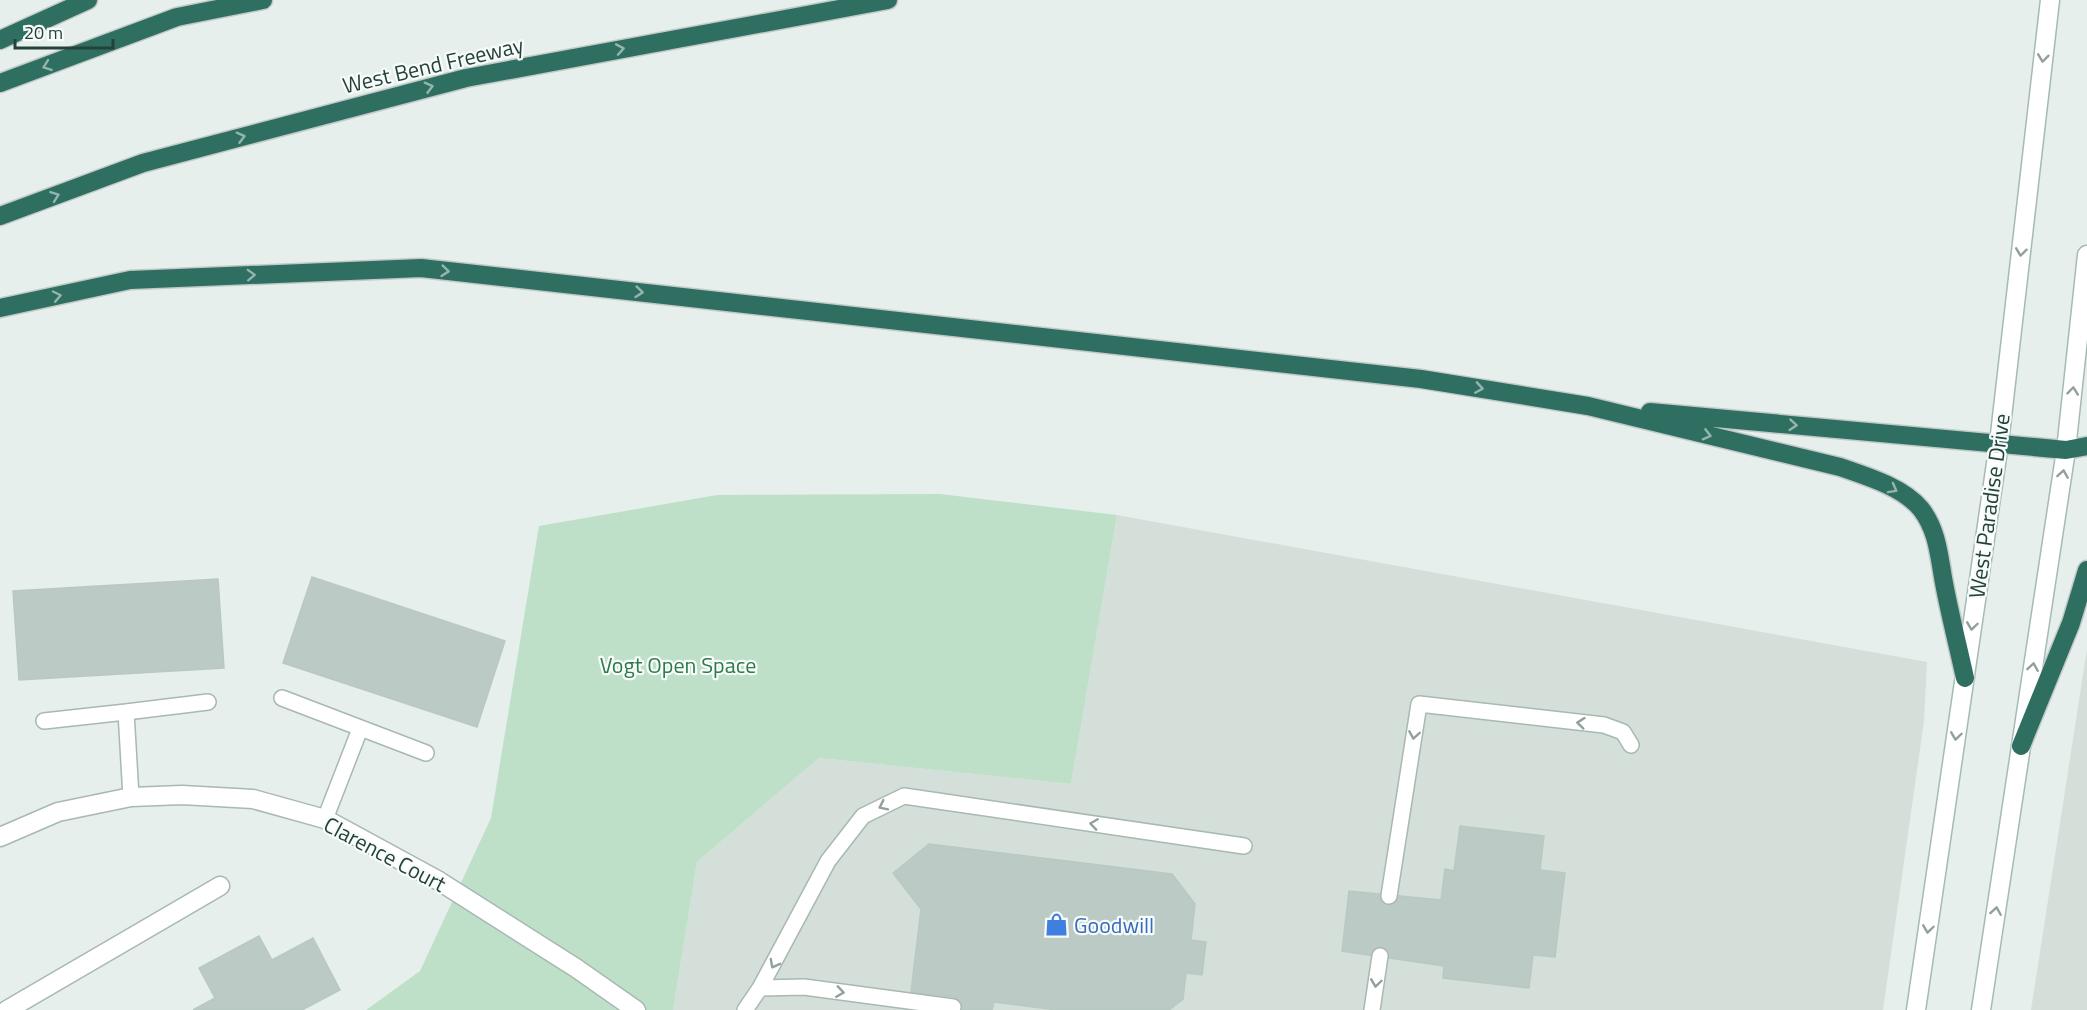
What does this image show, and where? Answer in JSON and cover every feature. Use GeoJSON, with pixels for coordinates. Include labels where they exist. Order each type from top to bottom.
{"type":"FeatureCollection","features":[{"type":"Feature","properties":{"kind":"highway"},"geometry":{"type":"LineString","coordinates":[[0,40],[88,0]]}},
{"type":"Feature","properties":{"kind":"highway"},"geometry":{"type":"LineString","coordinates":[[0,83],[177,17],[263,0]]}},
{"type":"Feature","properties":{"kind":"highway","name":"West Bend Freeway"},"geometry":{"type":"LineString","coordinates":[[0,216],[143,163],[466,78],[888,0]]}},
{"type":"Feature","properties":{"kind":"highway"},"geometry":{"type":"LineString","coordinates":[[0,308],[130,280],[422,268],[1421,379],[1588,406],[2066,450],[2087,446]]}},
{"type":"Feature","properties":{"kind":"highway"},"geometry":{"type":"LineString","coordinates":[[1588,406],[1840,467],[1873,478],[1899,492],[1920,508],[1937,536],[1944,583],[1965,678]]}},
{"type":"Feature","properties":{"kind":"highway"},"geometry":{"type":"LineString","coordinates":[[2021,746],[2071,623],[2087,570]]}},
{"type":"Feature","properties":{"kind":"street","name":"West Paradise Drive"},"geometry":{"type":"LineString","coordinates":[[1916,1010],[1999,443],[2050,0]]}},
{"type":"Feature","properties":{"kind":"street"},"geometry":{"type":"LineString","coordinates":[[1981,1010],[2066,450],[2087,255]]}},
{"type":"Feature","properties":{"kind":"street","name":"Clarence Court"},"geometry":{"type":"LineString","coordinates":[[0,837],[58,812],[131,797],[182,795],[253,799],[325,819],[439,881],[576,968],[636,1010]]}},
{"type":"Feature","properties":{"kind":"street"},"geometry":{"type":"LineString","coordinates":[[7,1010],[220,885]]}},
{"type":"Feature","properties":{"kind":"lane"},"geometry":{"type":"LineString","coordinates":[[282,698],[426,753]]}},
{"type":"Feature","properties":{"kind":"lane"},"geometry":{"type":"LineString","coordinates":[[44,721],[208,702]]}},
{"type":"Feature","properties":{"kind":"lane"},"geometry":{"type":"LineString","coordinates":[[1389,896],[1419,704],[1604,725],[1623,732],[1631,745]]}},
{"type":"Feature","properties":{"kind":"lane"},"geometry":{"type":"LineString","coordinates":[[126,712],[131,797]]}},
{"type":"Feature","properties":{"kind":"lane"},"geometry":{"type":"LineString","coordinates":[[325,819],[360,729]]}},
{"type":"Feature","properties":{"kind":"lane"},"geometry":{"type":"LineString","coordinates":[[745,1010],[760,988],[828,861],[863,816],[904,796],[1244,846]]}},
{"type":"Feature","properties":{"kind":"lane"},"geometry":{"type":"LineString","coordinates":[[1372,1010],[1380,956]]}},
{"type":"Feature","properties":{"kind":"lane"},"geometry":{"type":"LineString","coordinates":[[760,988],[804,987],[953,1007]]}},
{"type":"Feature","properties":{"kind":"shaded area"},"geometry":{"type":"Polygon","coordinates":[[[1117,515],[1927,662],[1924,721],[1883,1010],[673,1010],[697,862],[819,758],[1071,784],[1117,515]]]}},
{"type":"Feature","properties":{"kind":"shaded area"},"geometry":{"type":"Polygon","coordinates":[[[2087,649],[2087,1010],[2031,1010],[2087,649]]]}},
{"type":"Feature","properties":{"kind":"green space","name":"Vogt Open Space"},"geometry":{"type":"Polygon","coordinates":[[[940,494],[1117,515],[1071,784],[819,758],[697,862],[673,1010],[366,1010],[420,971],[491,818],[539,526],[717,495],[940,494]]]}},
{"type":"Feature","properties":{"kind":"building"},"geometry":{"type":"Polygon","coordinates":[[[312,577],[505,641],[477,727],[283,663],[312,577]]]}},
{"type":"Feature","properties":{"kind":"building"},"geometry":{"type":"Polygon","coordinates":[[[218,579],[224,668],[19,680],[13,591],[218,579]]]}},
{"type":"Feature","properties":{"kind":"building"},"geometry":{"type":"Polygon","coordinates":[[[1460,826],[1544,836],[1540,870],[1565,873],[1555,957],[1533,955],[1529,988],[1443,978],[1444,966],[1342,951],[1349,891],[1441,900],[1445,869],[1454,871],[1460,826]]]}},
{"type":"Feature","properties":{"kind":"building","name":"Goodwill"},"geometry":{"type":"Polygon","coordinates":[[[929,844],[1172,874],[1195,904],[1191,940],[1206,942],[1202,975],[1186,973],[1183,999],[1169,1010],[1057,1010],[994,1002],[992,1010],[953,1010],[954,997],[911,992],[921,909],[893,873],[929,844]]]}},
{"type":"Feature","properties":{"kind":"building"},"geometry":{"type":"Polygon","coordinates":[[[259,936],[272,960],[313,938],[340,990],[302,1010],[193,1010],[215,998],[199,968],[259,936]]]}},
{"type":"Feature","properties":{"kind":"place","name":"Goodwill"},"geometry":{"type":"Point","coordinates":[1056,925]}}]}
